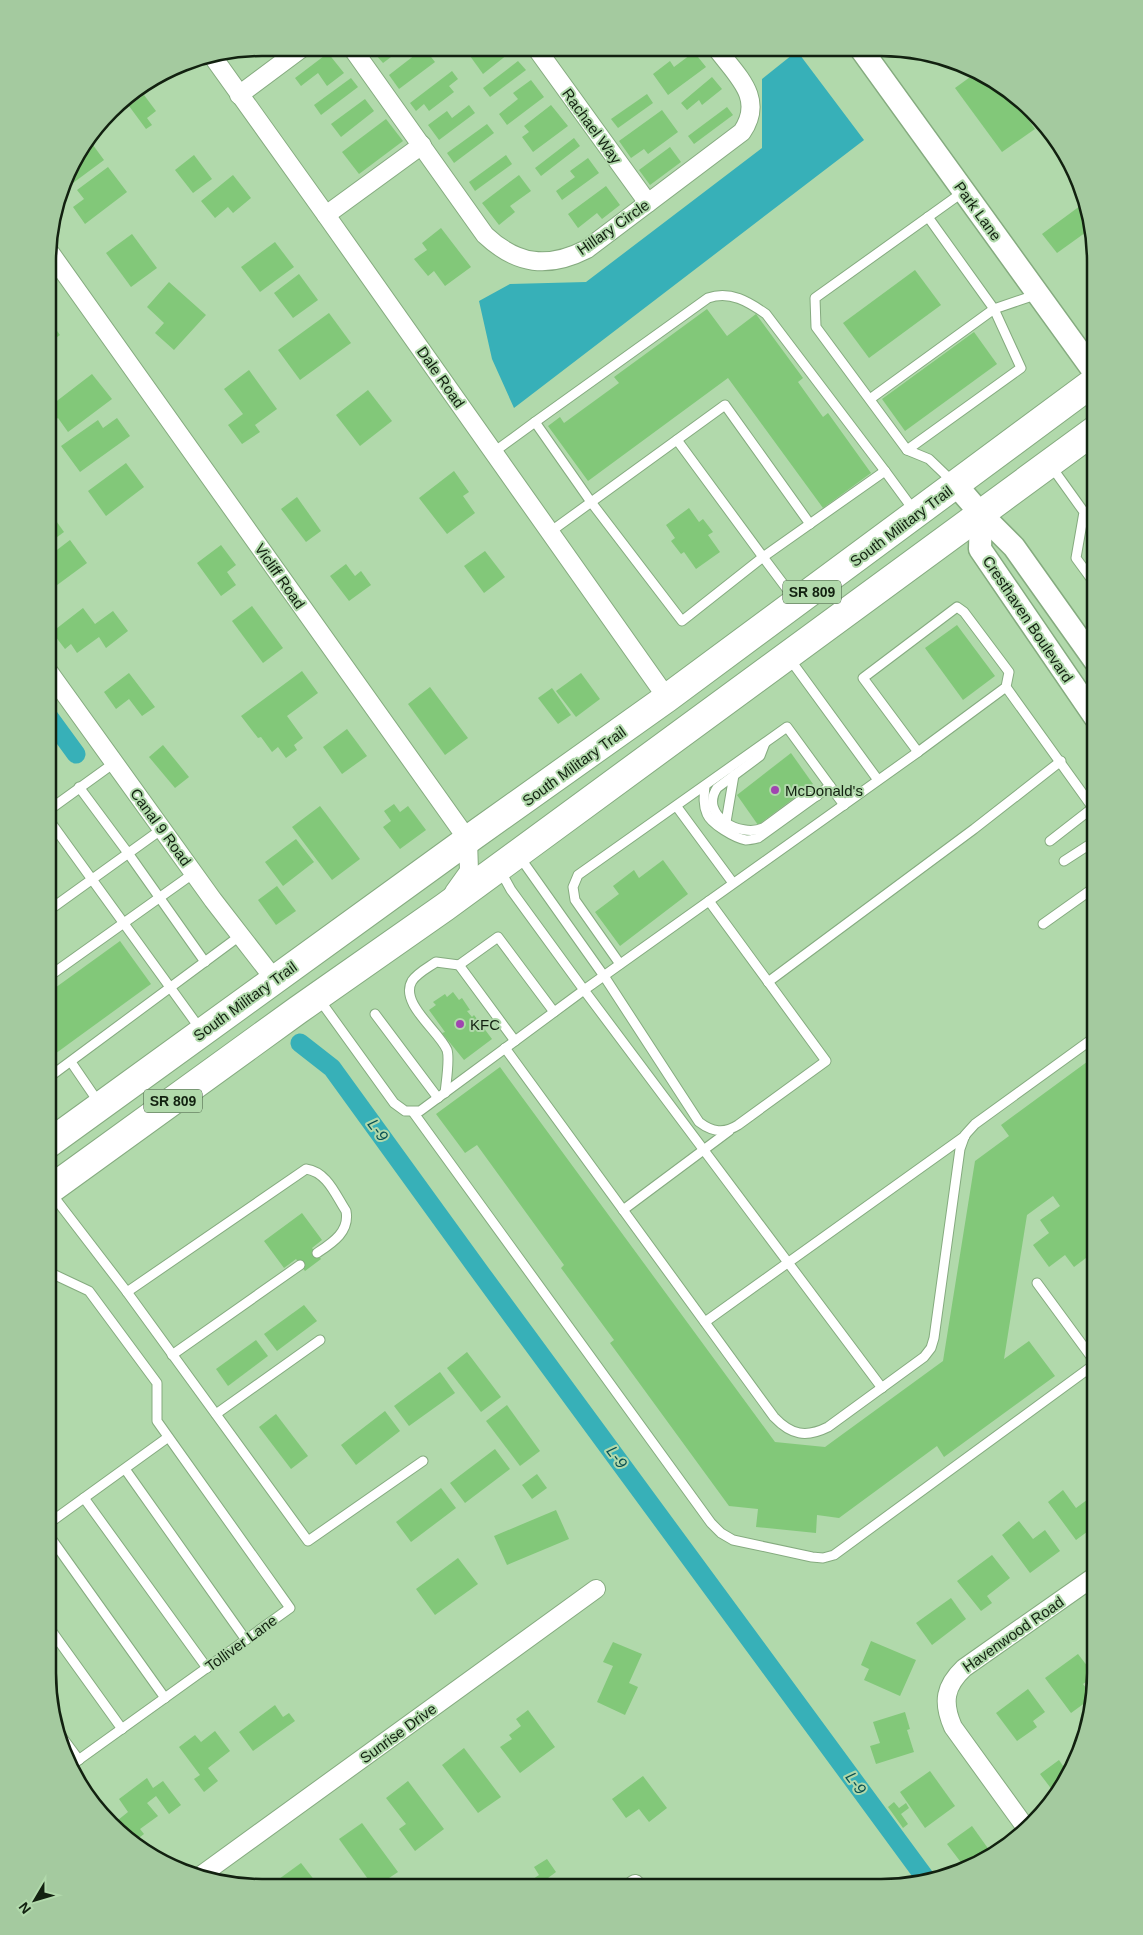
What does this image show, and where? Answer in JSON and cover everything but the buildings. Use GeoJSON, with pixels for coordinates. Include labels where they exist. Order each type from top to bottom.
{"type":"FeatureCollection","features":[{"type":"Feature","properties":{"kind":"main road","name":"South Military Trail"},"geometry":{"type":"LineString","coordinates":[[56,1138],[468,840],[668,698],[1087,388]]}},
{"type":"Feature","properties":{"kind":"main road","name":"SR 809"},"geometry":{"type":"LineString","coordinates":[[56,1186],[317,996],[508,861],[1087,437]]}},
{"type":"Feature","properties":{"kind":"main road"},"geometry":{"type":"LineString","coordinates":[[508,861],[511,811]]}},
{"type":"Feature","properties":{"kind":"main road"},"geometry":{"type":"LineString","coordinates":[[157,1112],[155,1091],[160,1076],[193,1039]]}},
{"type":"Feature","properties":{"kind":"main road"},"geometry":{"type":"LineString","coordinates":[[80,1168],[96,1142],[101,1106]]}},
{"type":"Feature","properties":{"kind":"street"},"geometry":{"type":"LineString","coordinates":[[239,95],[291,56]]}},
{"type":"Feature","properties":{"kind":"street","name":"Hillary Circle"},"geometry":{"type":"LineString","coordinates":[[358,56],[485,234],[504,250],[528,261],[552,261],[587,249],[742,132],[752,111],[750,99],[745,87],[722,56]]}},
{"type":"Feature","properties":{"kind":"street","name":"Rachael Way"},"geometry":{"type":"LineString","coordinates":[[542,56],[648,203]]}},
{"type":"Feature","properties":{"kind":"street","name":"Park Lane"},"geometry":{"type":"LineString","coordinates":[[866,56],[1087,361]]}},
{"type":"Feature","properties":{"kind":"street","name":"Dale Road"},"geometry":{"type":"LineString","coordinates":[[216,61],[668,698]]}},
{"type":"Feature","properties":{"kind":"street"},"geometry":{"type":"LineString","coordinates":[[326,215],[422,145]]}},
{"type":"Feature","properties":{"kind":"street","name":"Vicliff Road"},"geometry":{"type":"LineString","coordinates":[[56,261],[468,840]]}},
{"type":"Feature","properties":{"kind":"street","name":"Cresthaven Boulevard"},"geometry":{"type":"LineString","coordinates":[[956,485],[981,514],[1014,547],[1087,649]]}},
{"type":"Feature","properties":{"kind":"street","name":"Cresthaven Boulevard"},"geometry":{"type":"LineString","coordinates":[[981,514],[980,549],[1087,705]]}},
{"type":"Feature","properties":{"kind":"street","name":"Canal 9 Road"},"geometry":{"type":"LineString","coordinates":[[56,682],[194,873],[275,980]]}},
{"type":"Feature","properties":{"kind":"street"},"geometry":{"type":"LineString","coordinates":[[445,906],[469,871],[468,840]]}},
{"type":"Feature","properties":{"kind":"street","name":"Havenwood Road"},"geometry":{"type":"LineString","coordinates":[[1022,1822],[953,1727],[948,1715],[946,1702],[948,1688],[964,1668],[1087,1582]]}},
{"type":"Feature","properties":{"kind":"street","name":"Sunrise Drive"},"geometry":{"type":"LineString","coordinates":[[207,1871],[596,1589]]}},
{"type":"Feature","properties":{"kind":"lane"},"geometry":{"type":"LineString","coordinates":[[956,485],[929,459],[907,450],[816,327],[815,298],[963,192]]}},
{"type":"Feature","properties":{"kind":"lane"},"geometry":{"type":"LineString","coordinates":[[907,450],[1020,368],[994,309],[928,217]]}},
{"type":"Feature","properties":{"kind":"lane"},"geometry":{"type":"LineString","coordinates":[[494,452],[708,298],[718,294],[725,295],[750,303],[766,314],[917,514]]}},
{"type":"Feature","properties":{"kind":"lane"},"geometry":{"type":"LineString","coordinates":[[870,399],[994,309],[1038,294]]}},
{"type":"Feature","properties":{"kind":"lane"},"geometry":{"type":"LineString","coordinates":[[550,532],[725,405],[810,524]]}},
{"type":"Feature","properties":{"kind":"lane"},"geometry":{"type":"LineString","coordinates":[[535,422],[591,502],[682,621],[763,557],[885,471]]}},
{"type":"Feature","properties":{"kind":"lane"},"geometry":{"type":"LineString","coordinates":[[677,440],[798,603]]}},
{"type":"Feature","properties":{"kind":"lane"},"geometry":{"type":"LineString","coordinates":[[1050,464],[1084,512],[1076,558],[1087,573]]}},
{"type":"Feature","properties":{"kind":"lane"},"geometry":{"type":"LineString","coordinates":[[317,996],[394,1103],[405,1111],[420,1111],[584,990],[918,752],[1006,687],[1009,672],[964,612],[957,607],[863,678],[918,752]]}},
{"type":"Feature","properties":{"kind":"lane"},"geometry":{"type":"LineString","coordinates":[[788,656],[878,780]]}},
{"type":"Feature","properties":{"kind":"lane"},"geometry":{"type":"LineString","coordinates":[[1006,687],[1087,797]]}},
{"type":"Feature","properties":{"kind":"lane"},"geometry":{"type":"LineString","coordinates":[[620,964],[575,900],[573,894],[578,875],[677,807],[787,727],[844,805]]}},
{"type":"Feature","properties":{"kind":"lane"},"geometry":{"type":"LineString","coordinates":[[765,743],[760,756],[717,788],[711,802],[717,816],[746,832],[755,831],[763,828],[805,797],[817,796]]}},
{"type":"Feature","properties":{"kind":"lane"},"geometry":{"type":"LineString","coordinates":[[768,982],[1061,761]]}},
{"type":"Feature","properties":{"kind":"lane"},"geometry":{"type":"LineString","coordinates":[[56,805],[114,763]]}},
{"type":"Feature","properties":{"kind":"lane"},"geometry":{"type":"LineString","coordinates":[[726,822],[734,775]]}},
{"type":"Feature","properties":{"kind":"lane"},"geometry":{"type":"LineString","coordinates":[[705,786],[704,802],[707,814],[712,822],[729,833],[746,840],[758,838],[830,786]]}},
{"type":"Feature","properties":{"kind":"lane"},"geometry":{"type":"LineString","coordinates":[[79,788],[160,897],[205,962]]}},
{"type":"Feature","properties":{"kind":"lane"},"geometry":{"type":"LineString","coordinates":[[677,807],[734,883]]}},
{"type":"Feature","properties":{"kind":"lane"},"geometry":{"type":"LineString","coordinates":[[1050,841],[1087,812]]}},
{"type":"Feature","properties":{"kind":"lane"},"geometry":{"type":"LineString","coordinates":[[56,905],[162,829]]}},
{"type":"Feature","properties":{"kind":"lane"},"geometry":{"type":"LineString","coordinates":[[56,830],[171,988],[193,1039]]}},
{"type":"Feature","properties":{"kind":"lane"},"geometry":{"type":"LineString","coordinates":[[1064,861],[1087,846]]}},
{"type":"Feature","properties":{"kind":"lane"},"geometry":{"type":"LineString","coordinates":[[508,861],[604,976],[699,1122],[714,1131],[730,1130]]}},
{"type":"Feature","properties":{"kind":"lane"},"geometry":{"type":"LineString","coordinates":[[508,861],[511,890],[882,1388]]}},
{"type":"Feature","properties":{"kind":"lane"},"geometry":{"type":"LineString","coordinates":[[56,970],[194,873]]}},
{"type":"Feature","properties":{"kind":"lane"},"geometry":{"type":"LineString","coordinates":[[1043,924],[1087,893]]}},
{"type":"Feature","properties":{"kind":"lane"},"geometry":{"type":"LineString","coordinates":[[623,1210],[826,1061],[709,901]]}},
{"type":"Feature","properties":{"kind":"lane"},"geometry":{"type":"LineString","coordinates":[[56,1073],[241,935]]}},
{"type":"Feature","properties":{"kind":"lane"},"geometry":{"type":"LineString","coordinates":[[441,1095],[447,1050],[410,999],[410,988],[416,978],[436,962],[459,965],[498,936],[554,1012]]}},
{"type":"Feature","properties":{"kind":"lane"},"geometry":{"type":"LineString","coordinates":[[459,965],[515,1041]]}},
{"type":"Feature","properties":{"kind":"lane"},"geometry":{"type":"LineString","coordinates":[[375,1014],[441,1095]]}},
{"type":"Feature","properties":{"kind":"lane"},"geometry":{"type":"LineString","coordinates":[[505,1048],[774,1417],[782,1426],[793,1432],[805,1434],[817,1432],[828,1427],[924,1358],[934,1338],[960,1149],[965,1136],[974,1124],[1087,1043]]}},
{"type":"Feature","properties":{"kind":"lane"},"geometry":{"type":"LineString","coordinates":[[72,1062],[101,1106]]}},
{"type":"Feature","properties":{"kind":"lane"},"geometry":{"type":"LineString","coordinates":[[413,1112],[711,1523],[721,1533],[734,1540],[812,1558],[823,1558],[834,1554],[1087,1369]]}},
{"type":"Feature","properties":{"kind":"lane"},"geometry":{"type":"LineString","coordinates":[[705,1322],[965,1136]]}},
{"type":"Feature","properties":{"kind":"lane"},"geometry":{"type":"LineString","coordinates":[[127,1292],[306,1168],[320,1174],[325,1179],[346,1211],[347,1217],[345,1227],[337,1239],[317,1254]]}},
{"type":"Feature","properties":{"kind":"lane"},"geometry":{"type":"LineString","coordinates":[[56,1200],[127,1292],[308,1541],[423,1461]]}},
{"type":"Feature","properties":{"kind":"lane"},"geometry":{"type":"LineString","coordinates":[[172,1354],[300,1265]]}},
{"type":"Feature","properties":{"kind":"lane"},"geometry":{"type":"LineString","coordinates":[[56,1274],[89,1291],[157,1384],[157,1421],[168,1438],[56,1518]]}},
{"type":"Feature","properties":{"kind":"lane"},"geometry":{"type":"LineString","coordinates":[[1037,1283],[1087,1352]]}},
{"type":"Feature","properties":{"kind":"lane"},"geometry":{"type":"LineString","coordinates":[[216,1414],[320,1340]]}},
{"type":"Feature","properties":{"kind":"lane","name":"Tolliver Lane"},"geometry":{"type":"LineString","coordinates":[[79,1760],[290,1608],[168,1438]]}},
{"type":"Feature","properties":{"kind":"lane"},"geometry":{"type":"LineString","coordinates":[[124,1469],[246,1640]]}},
{"type":"Feature","properties":{"kind":"lane"},"geometry":{"type":"LineString","coordinates":[[84,1498],[207,1668]]}},
{"type":"Feature","properties":{"kind":"lane"},"geometry":{"type":"LineString","coordinates":[[56,1545],[165,1698]]}},
{"type":"Feature","properties":{"kind":"lane"},"geometry":{"type":"LineString","coordinates":[[56,1637],[122,1729]]}},
{"type":"Feature","properties":{"kind":"lane"},"geometry":{"type":"LineString","coordinates":[[70,1748],[79,1760]]}},
{"type":"Feature","properties":{"kind":"water"},"geometry":{"type":"Polygon","coordinates":[[[791,56],[801,56],[864,140],[514,408],[492,359],[479,301],[510,284],[586,282],[762,148],[762,79],[791,56]]]}},
{"type":"Feature","properties":{"kind":"waterway","name":"L-9"},"geometry":{"type":"LineString","coordinates":[[56,727],[76,754]]}},
{"type":"Feature","properties":{"kind":"waterway","name":"L-9"},"geometry":{"type":"LineString","coordinates":[[300,1043],[332,1068],[923,1875]]}},
{"type":"Feature","properties":{"kind":"place","name":"McDonald's"},"geometry":{"type":"Point","coordinates":[775,790]}},
{"type":"Feature","properties":{"kind":"place","name":"KFC"},"geometry":{"type":"Point","coordinates":[460,1024]}}]}
